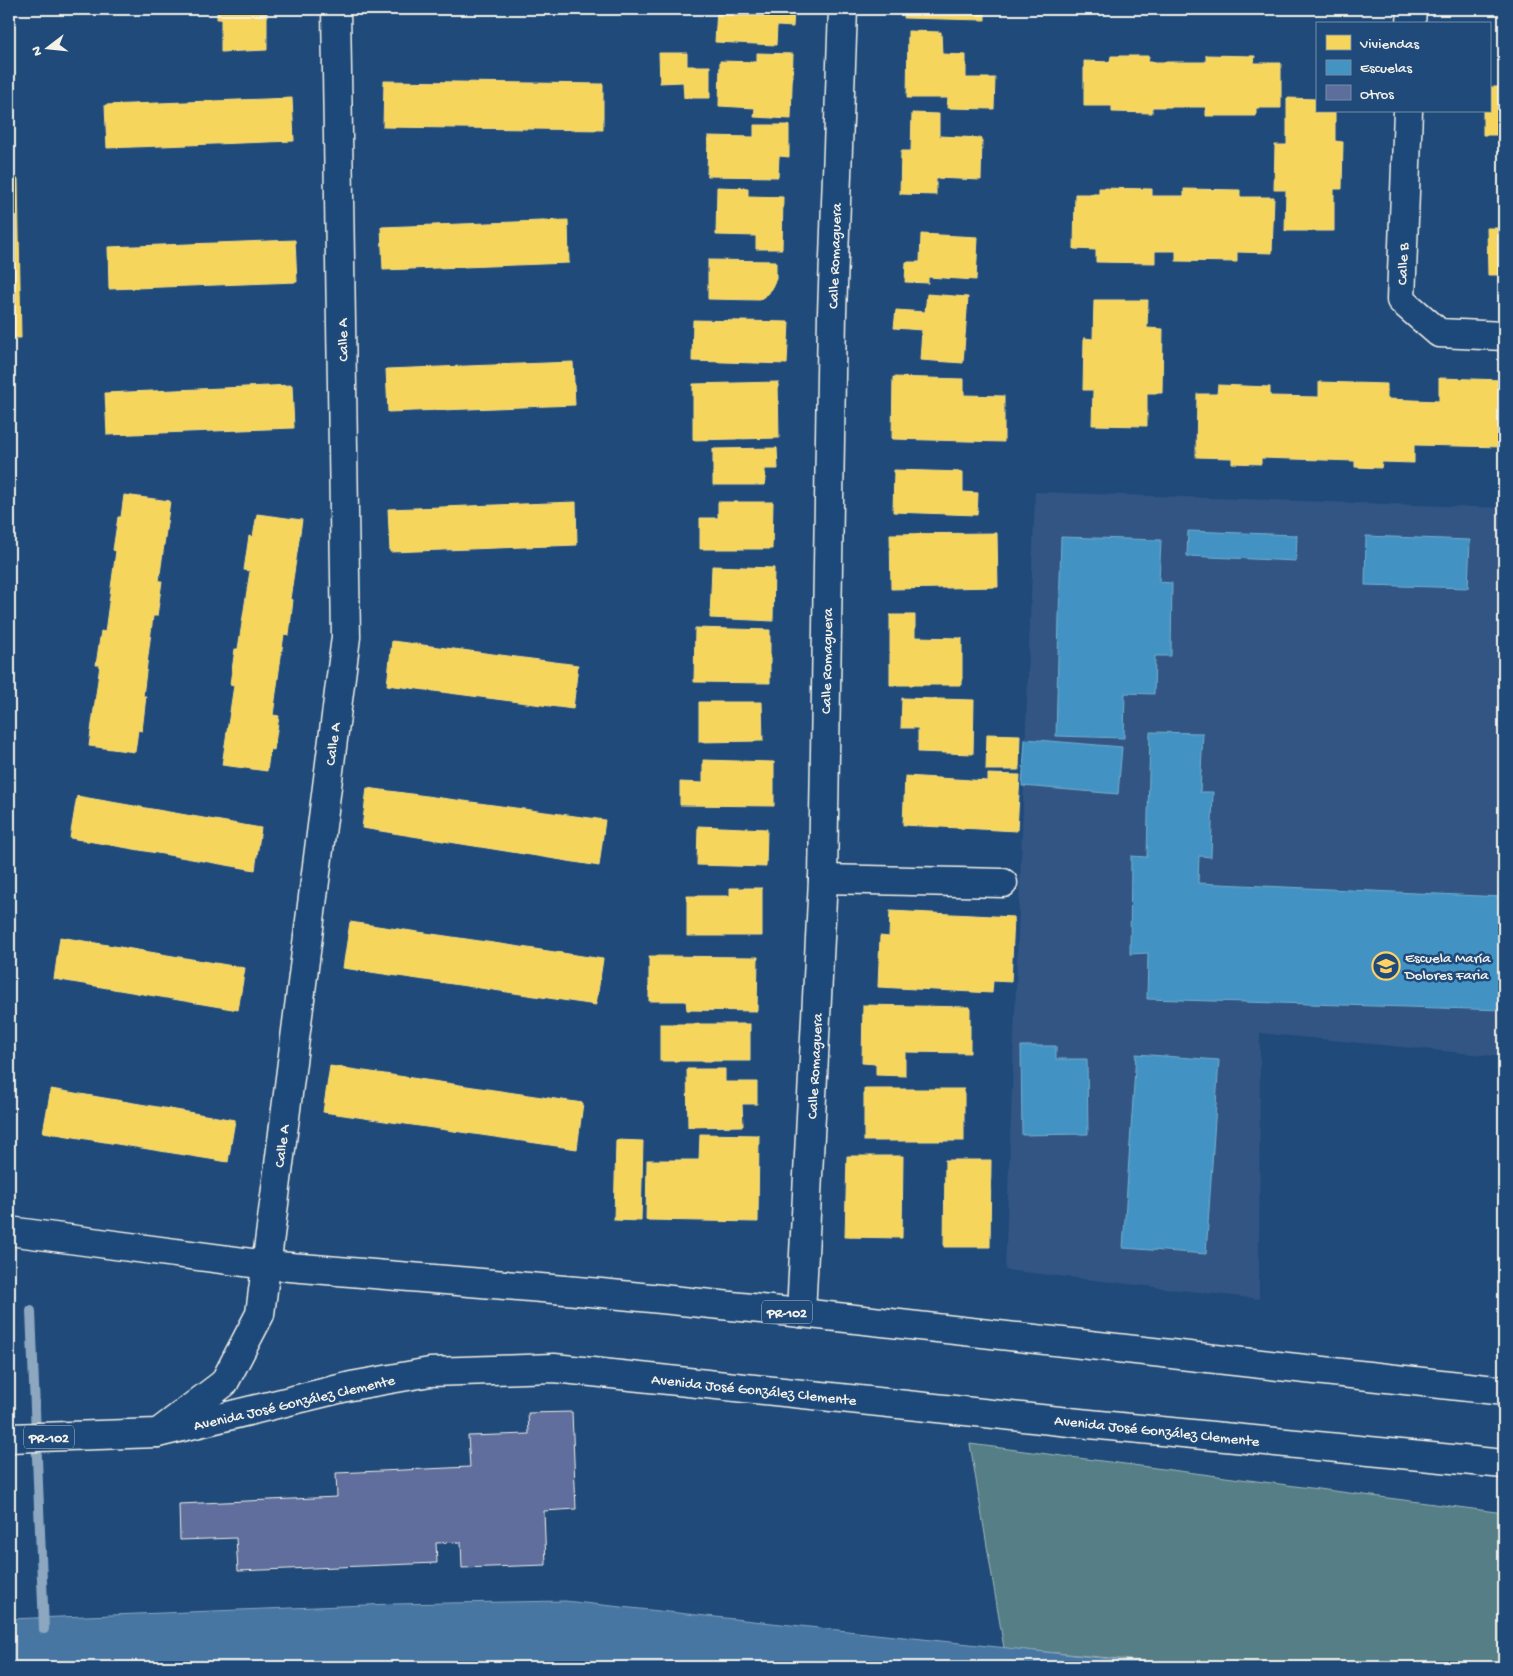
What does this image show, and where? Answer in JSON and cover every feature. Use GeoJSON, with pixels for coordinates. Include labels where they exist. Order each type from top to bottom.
{"type":"FeatureCollection","features":[{"type":"Feature","properties":{"kind":"street","name":"Calle A"},"geometry":{"type":"LineString","coordinates":[[158,1433],[224,1383],[260,1314],[346,637],[336,9]]}},
{"type":"Feature","properties":{"kind":"street","name":"Calle Romaguera"},"geometry":{"type":"LineString","coordinates":[[801,1313],[823,879],[832,313],[843,9]]}},
{"type":"Feature","properties":{"kind":"street"},"geometry":{"type":"LineString","coordinates":[[1411,22],[1412,9]]}},
{"type":"Feature","properties":{"kind":"street","name":"Calle B"},"geometry":{"type":"LineString","coordinates":[[1408,112],[1401,300],[1439,333],[1504,336]]}},
{"type":"Feature","properties":{"kind":"street"},"geometry":{"type":"LineString","coordinates":[[823,879],[1003,882]]}},
{"type":"Feature","properties":{"kind":"street","name":"PR-102"},"geometry":{"type":"LineString","coordinates":[[9,1231],[266,1265],[601,1293],[801,1313],[1504,1391]]}},
{"type":"Feature","properties":{"kind":"street","name":"Avenida José González Clemente"},"geometry":{"type":"LineString","coordinates":[[9,1438],[158,1433],[351,1386],[430,1372],[554,1368],[1079,1423],[1504,1464]]}},
{"type":"Feature","properties":{"kind":"shaded area"},"geometry":{"type":"Polygon","coordinates":[[[1035,492],[1504,508],[1504,1057],[1260,1033],[1259,1299],[1005,1270],[1035,492]]]}},
{"type":"Feature","properties":{"kind":"shaded area"},"geometry":{"type":"Polygon","coordinates":[[[565,1601],[1186,1667],[9,1667],[9,1619],[392,1604],[565,1601]]]}},
{"type":"Feature","properties":{"kind":"green space"},"geometry":{"type":"Polygon","coordinates":[[[970,1444],[1504,1513],[1504,1667],[1205,1667],[1004,1648],[970,1444]]]}},
{"type":"Feature","properties":{"kind":"building: Viviendas"},"geometry":{"type":"Polygon","coordinates":[[[217,9],[267,9],[267,50],[221,52],[221,19],[217,19],[217,9]]]}},
{"type":"Feature","properties":{"kind":"building: Viviendas"},"geometry":{"type":"Polygon","coordinates":[[[717,9],[794,9],[793,27],[777,26],[776,45],[715,42],[717,9]]]}},
{"type":"Feature","properties":{"kind":"building: Viviendas"},"geometry":{"type":"Polygon","coordinates":[[[905,9],[985,9],[985,20],[904,18],[905,9]]]}},
{"type":"Feature","properties":{"kind":"building: Viviendas"},"geometry":{"type":"Polygon","coordinates":[[[908,31],[941,32],[942,54],[966,55],[966,78],[995,78],[994,109],[947,108],[948,98],[907,98],[908,31]]]}},
{"type":"Feature","properties":{"kind":"building: Viviendas"},"geometry":{"type":"Polygon","coordinates":[[[659,53],[687,53],[687,66],[710,66],[710,98],[684,98],[683,82],[660,83],[659,53]]]}},
{"type":"Feature","properties":{"kind":"building: Viviendas"},"geometry":{"type":"Polygon","coordinates":[[[757,53],[793,54],[791,119],[754,117],[755,108],[719,106],[720,61],[757,62],[757,53]]]}},
{"type":"Feature","properties":{"kind":"building: Viviendas"},"geometry":{"type":"Polygon","coordinates":[[[1206,55],[1255,56],[1254,63],[1281,63],[1281,108],[1256,108],[1256,116],[1206,116],[1206,107],[1152,107],[1152,113],[1112,112],[1112,106],[1084,106],[1084,61],[1110,62],[1111,56],[1149,56],[1148,62],[1206,62],[1206,55]]]}},
{"type":"Feature","properties":{"kind":"building: Viviendas"},"geometry":{"type":"Polygon","coordinates":[[[384,81],[603,84],[603,130],[383,127],[384,81]]]}},
{"type":"Feature","properties":{"kind":"building: Viviendas"},"geometry":{"type":"Polygon","coordinates":[[[1490,87],[1504,87],[1504,135],[1483,135],[1483,112],[1490,112],[1490,87]]]}},
{"type":"Feature","properties":{"kind":"building: Viviendas"},"geometry":{"type":"Polygon","coordinates":[[[292,98],[294,141],[107,148],[105,105],[292,98]]]}},
{"type":"Feature","properties":{"kind":"building: Viviendas"},"geometry":{"type":"Polygon","coordinates":[[[1287,98],[1316,99],[1316,112],[1335,112],[1335,141],[1343,142],[1342,189],[1334,189],[1334,231],[1285,231],[1286,190],[1274,190],[1275,145],[1287,145],[1287,98]]]}},
{"type":"Feature","properties":{"kind":"building: Viviendas"},"geometry":{"type":"Polygon","coordinates":[[[912,113],[939,114],[939,136],[982,138],[981,180],[936,178],[936,195],[900,194],[901,151],[911,151],[912,113]]]}},
{"type":"Feature","properties":{"kind":"building: Viviendas"},"geometry":{"type":"Polygon","coordinates":[[[754,125],[789,125],[789,157],[779,156],[778,177],[707,176],[708,136],[754,137],[754,125]]]}},
{"type":"Feature","properties":{"kind":"building: Viviendas"},"geometry":{"type":"Polygon","coordinates":[[[9,179],[18,179],[21,338],[9,338],[9,179]]]}},
{"type":"Feature","properties":{"kind":"building: Viviendas"},"geometry":{"type":"Polygon","coordinates":[[[717,187],[748,188],[748,196],[783,197],[782,249],[756,249],[756,236],[716,235],[717,187]]]}},
{"type":"Feature","properties":{"kind":"building: Viviendas"},"geometry":{"type":"Polygon","coordinates":[[[1099,188],[1152,189],[1152,196],[1184,196],[1184,189],[1240,190],[1240,197],[1274,197],[1272,253],[1237,252],[1237,262],[1176,261],[1176,251],[1155,251],[1155,263],[1096,262],[1096,250],[1074,249],[1075,194],[1099,194],[1099,188]]]}},
{"type":"Feature","properties":{"kind":"building: Viviendas"},"geometry":{"type":"Polygon","coordinates":[[[568,220],[569,263],[383,270],[381,227],[568,220]]]}},
{"type":"Feature","properties":{"kind":"building: Viviendas"},"geometry":{"type":"Polygon","coordinates":[[[1487,228],[1504,228],[1504,275],[1488,275],[1487,228]]]}},
{"type":"Feature","properties":{"kind":"building: Viviendas"},"geometry":{"type":"Polygon","coordinates":[[[921,234],[978,237],[976,280],[928,277],[928,283],[905,282],[906,262],[920,262],[921,234]]]}},
{"type":"Feature","properties":{"kind":"building: Viviendas"},"geometry":{"type":"Polygon","coordinates":[[[295,240],[297,282],[109,289],[108,247],[295,240]]]}},
{"type":"Feature","properties":{"kind":"building: Viviendas"},"geometry":{"type":"Polygon","coordinates":[[[708,260],[776,261],[776,279],[769,293],[759,300],[708,299],[708,260]]]}},
{"type":"Feature","properties":{"kind":"building: Viviendas"},"geometry":{"type":"Polygon","coordinates":[[[927,294],[968,297],[963,363],[920,360],[922,330],[894,328],[896,310],[925,312],[927,294]]]}},
{"type":"Feature","properties":{"kind":"building: Viviendas"},"geometry":{"type":"Polygon","coordinates":[[[1094,300],[1148,300],[1147,328],[1163,329],[1162,393],[1147,393],[1147,426],[1092,425],[1093,390],[1083,390],[1084,338],[1093,339],[1094,300]]]}},
{"type":"Feature","properties":{"kind":"building: Viviendas"},"geometry":{"type":"Polygon","coordinates":[[[693,320],[789,322],[787,364],[692,361],[693,320]]]}},
{"type":"Feature","properties":{"kind":"building: Viviendas"},"geometry":{"type":"Polygon","coordinates":[[[573,362],[575,405],[388,412],[386,369],[573,362]]]}},
{"type":"Feature","properties":{"kind":"building: Viviendas"},"geometry":{"type":"Polygon","coordinates":[[[893,377],[964,379],[964,395],[1004,396],[1004,442],[892,439],[893,377]]]}},
{"type":"Feature","properties":{"kind":"building: Viviendas"},"geometry":{"type":"Polygon","coordinates":[[[1439,378],[1504,380],[1504,447],[1414,445],[1414,463],[1382,462],[1381,468],[1355,467],[1355,461],[1261,458],[1261,464],[1232,463],[1232,458],[1196,457],[1197,394],[1217,394],[1218,385],[1270,387],[1270,396],[1319,397],[1319,382],[1387,384],[1387,399],[1439,401],[1439,378]]]}},
{"type":"Feature","properties":{"kind":"building: Viviendas"},"geometry":{"type":"Polygon","coordinates":[[[778,382],[779,438],[693,440],[693,384],[778,382]]]}},
{"type":"Feature","properties":{"kind":"building: Viviendas"},"geometry":{"type":"Polygon","coordinates":[[[292,385],[294,428],[107,435],[105,393],[292,385]]]}},
{"type":"Feature","properties":{"kind":"building: Viviendas"},"geometry":{"type":"Polygon","coordinates":[[[777,448],[778,469],[765,469],[765,485],[713,485],[713,449],[777,448]]]}},
{"type":"Feature","properties":{"kind":"building: Viviendas"},"geometry":{"type":"Polygon","coordinates":[[[894,470],[963,472],[963,492],[978,493],[977,515],[893,512],[894,470]]]}},
{"type":"Feature","properties":{"kind":"building: Viviendas"},"geometry":{"type":"Polygon","coordinates":[[[124,495],[170,501],[159,581],[162,581],[157,616],[153,616],[143,696],[146,696],[142,731],[138,730],[135,752],[89,746],[100,665],[96,665],[101,631],[105,632],[116,551],[113,550],[118,517],[121,517],[124,495]]]}},
{"type":"Feature","properties":{"kind":"building: Viviendas"},"geometry":{"type":"Polygon","coordinates":[[[576,502],[577,545],[390,552],[388,509],[576,502]]]}},
{"type":"Feature","properties":{"kind":"building: Viviendas"},"geometry":{"type":"Polygon","coordinates":[[[718,502],[773,502],[772,549],[700,549],[700,518],[718,518],[718,502]]]}},
{"type":"Feature","properties":{"kind":"building: Viviendas"},"geometry":{"type":"Polygon","coordinates":[[[257,514],[302,520],[290,599],[293,600],[289,635],[284,634],[273,715],[279,716],[274,750],[270,749],[267,771],[222,765],[234,685],[230,684],[235,649],[238,649],[250,571],[244,570],[249,536],[253,537],[257,514]]]}},
{"type":"Feature","properties":{"kind":"building: Viviendas"},"geometry":{"type":"Polygon","coordinates":[[[997,533],[998,587],[891,589],[890,534],[997,533]]]}},
{"type":"Feature","properties":{"kind":"building: Viviendas"},"geometry":{"type":"Polygon","coordinates":[[[712,566],[774,568],[773,621],[710,618],[712,566]]]}},
{"type":"Feature","properties":{"kind":"building: Viviendas"},"geometry":{"type":"Polygon","coordinates":[[[890,615],[915,615],[915,637],[962,638],[962,685],[890,685],[890,615]]]}},
{"type":"Feature","properties":{"kind":"building: Viviendas"},"geometry":{"type":"Polygon","coordinates":[[[695,628],[770,630],[770,683],[694,682],[695,628]]]}},
{"type":"Feature","properties":{"kind":"building: Viviendas"},"geometry":{"type":"Polygon","coordinates":[[[392,641],[578,665],[573,709],[387,685],[392,641]]]}},
{"type":"Feature","properties":{"kind":"building: Viviendas"},"geometry":{"type":"Polygon","coordinates":[[[902,698],[974,700],[973,754],[918,752],[918,728],[901,728],[902,698]]]}},
{"type":"Feature","properties":{"kind":"building: Viviendas"},"geometry":{"type":"Polygon","coordinates":[[[699,702],[762,702],[763,741],[699,742],[699,702]]]}},
{"type":"Feature","properties":{"kind":"building: Viviendas"},"geometry":{"type":"Polygon","coordinates":[[[987,734],[1020,735],[1019,770],[986,770],[987,734]]]}},
{"type":"Feature","properties":{"kind":"building: Viviendas"},"geometry":{"type":"Polygon","coordinates":[[[703,760],[774,762],[774,806],[680,805],[680,782],[703,783],[703,760]]]}},
{"type":"Feature","properties":{"kind":"building: Viviendas"},"geometry":{"type":"Polygon","coordinates":[[[988,774],[1020,775],[1017,831],[903,825],[905,776],[988,781],[988,774]]]}},
{"type":"Feature","properties":{"kind":"building: Viviendas"},"geometry":{"type":"Polygon","coordinates":[[[367,788],[605,820],[599,866],[362,828],[367,788]]]}},
{"type":"Feature","properties":{"kind":"building: Viviendas"},"geometry":{"type":"Polygon","coordinates":[[[77,796],[261,828],[255,870],[70,838],[77,796]]]}},
{"type":"Feature","properties":{"kind":"building: Viviendas"},"geometry":{"type":"Polygon","coordinates":[[[698,826],[767,829],[766,867],[697,865],[698,826]]]}},
{"type":"Feature","properties":{"kind":"building: Viviendas"},"geometry":{"type":"Polygon","coordinates":[[[730,888],[762,888],[762,936],[687,936],[687,896],[730,896],[730,888]]]}},
{"type":"Feature","properties":{"kind":"building: Viviendas"},"geometry":{"type":"Polygon","coordinates":[[[890,911],[1014,917],[1011,982],[993,981],[992,993],[878,987],[880,936],[889,937],[890,911]]]}},
{"type":"Feature","properties":{"kind":"building: Viviendas"},"geometry":{"type":"Polygon","coordinates":[[[350,922],[603,959],[596,1005],[343,968],[350,922]]]}},
{"type":"Feature","properties":{"kind":"building: Viviendas"},"geometry":{"type":"Polygon","coordinates":[[[60,937],[245,968],[238,1010],[54,979],[60,937]]]}},
{"type":"Feature","properties":{"kind":"building: Viviendas"},"geometry":{"type":"Polygon","coordinates":[[[649,956],[758,957],[757,1011],[687,1010],[686,1001],[649,1001],[649,956]]]}},
{"type":"Feature","properties":{"kind":"building: Viviendas"},"geometry":{"type":"Polygon","coordinates":[[[863,1005],[970,1007],[970,1053],[905,1052],[905,1076],[876,1075],[876,1064],[862,1063],[863,1005]]]}},
{"type":"Feature","properties":{"kind":"building: Viviendas"},"geometry":{"type":"Polygon","coordinates":[[[660,1024],[750,1024],[750,1061],[660,1061],[660,1024]]]}},
{"type":"Feature","properties":{"kind":"building: Viviendas"},"geometry":{"type":"Polygon","coordinates":[[[330,1066],[583,1103],[577,1149],[323,1112],[330,1066]]]}},
{"type":"Feature","properties":{"kind":"building: Viviendas"},"geometry":{"type":"Polygon","coordinates":[[[687,1069],[725,1069],[725,1082],[757,1082],[757,1104],[742,1104],[743,1126],[688,1127],[687,1069]]]}},
{"type":"Feature","properties":{"kind":"building: Viviendas"},"geometry":{"type":"Polygon","coordinates":[[[51,1089],[235,1120],[228,1162],[43,1132],[51,1089]]]}},
{"type":"Feature","properties":{"kind":"building: Viviendas"},"geometry":{"type":"Polygon","coordinates":[[[864,1089],[964,1089],[964,1141],[864,1141],[864,1089]]]}},
{"type":"Feature","properties":{"kind":"building: Viviendas"},"geometry":{"type":"Polygon","coordinates":[[[700,1134],[759,1135],[758,1222],[646,1220],[647,1160],[699,1160],[700,1134]]]}},
{"type":"Feature","properties":{"kind":"building: Viviendas"},"geometry":{"type":"Polygon","coordinates":[[[616,1140],[643,1141],[641,1221],[614,1220],[616,1140]]]}},
{"type":"Feature","properties":{"kind":"building: Viviendas"},"geometry":{"type":"Polygon","coordinates":[[[847,1156],[903,1156],[902,1238],[845,1237],[847,1156]]]}},
{"type":"Feature","properties":{"kind":"building: Viviendas"},"geometry":{"type":"Polygon","coordinates":[[[945,1160],[991,1160],[990,1247],[944,1247],[945,1160]]]}},
{"type":"Feature","properties":{"kind":"building: Escuelas"},"geometry":{"type":"Polygon","coordinates":[[[1188,531],[1297,535],[1296,561],[1187,556],[1188,531]]]}},
{"type":"Feature","properties":{"kind":"building: Escuelas"},"geometry":{"type":"Polygon","coordinates":[[[1366,536],[1470,540],[1468,588],[1365,585],[1366,536]]]}},
{"type":"Feature","properties":{"kind":"building: Escuelas"},"geometry":{"type":"Polygon","coordinates":[[[1061,537],[1161,540],[1159,582],[1172,583],[1171,656],[1155,656],[1154,694],[1125,693],[1124,738],[1056,736],[1061,537]]]}},
{"type":"Feature","properties":{"kind":"building: Escuelas"},"geometry":{"type":"Polygon","coordinates":[[[1150,732],[1203,733],[1200,792],[1213,792],[1211,857],[1199,856],[1198,883],[1502,897],[1504,844],[1504,1010],[1147,999],[1148,953],[1130,954],[1131,856],[1147,857],[1150,732]]]}},
{"type":"Feature","properties":{"kind":"building: Escuelas"},"geometry":{"type":"Polygon","coordinates":[[[1025,739],[1122,747],[1118,794],[1022,786],[1025,739]]]}},
{"type":"Feature","properties":{"kind":"building: Escuelas"},"geometry":{"type":"Polygon","coordinates":[[[1021,1046],[1056,1046],[1056,1059],[1087,1059],[1088,1134],[1022,1135],[1021,1046]]]}},
{"type":"Feature","properties":{"kind":"building: Escuelas"},"geometry":{"type":"Polygon","coordinates":[[[1136,1054],[1219,1060],[1206,1254],[1123,1248],[1136,1054]]]}},
{"type":"Feature","properties":{"kind":"building: Otros"},"geometry":{"type":"Polygon","coordinates":[[[10,1312],[14,1389],[9,1389],[10,1312]]]}},
{"type":"Feature","properties":{"kind":"building: Otros"},"geometry":{"type":"Polygon","coordinates":[[[572,1412],[576,1509],[544,1511],[546,1565],[462,1568],[461,1542],[436,1543],[437,1563],[238,1571],[236,1538],[180,1540],[179,1504],[337,1497],[336,1473],[470,1467],[468,1436],[529,1434],[528,1413],[572,1412]]]}},
{"type":"Feature","properties":{"kind":"waterway"},"geometry":{"type":"LineString","coordinates":[[31,1311],[44,1629]]}},
{"type":"Feature","properties":{"kind":"place","name":"Escuela María Dolores Faria"},"geometry":{"type":"Point","coordinates":[1386,966]}}]}
